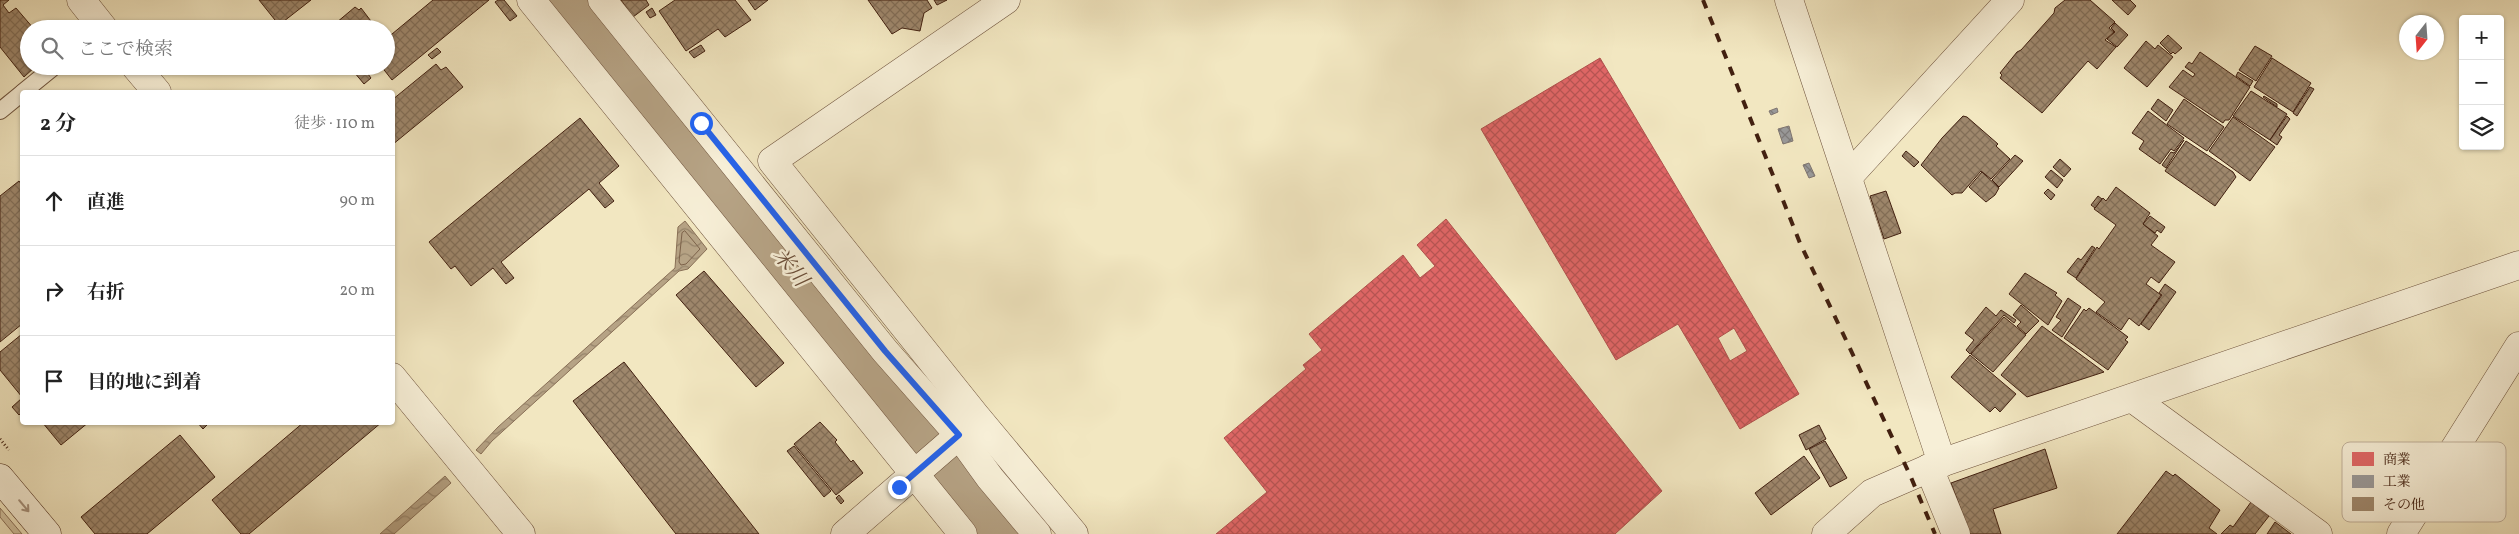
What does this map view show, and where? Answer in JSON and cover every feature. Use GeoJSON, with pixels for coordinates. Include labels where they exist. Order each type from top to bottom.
{"type":"FeatureCollection","features":[{"type":"Feature","properties":{"kind":"street"},"geometry":{"type":"LineString","coordinates":[[81,0],[97,20]]}},
{"type":"Feature","properties":{"kind":"street"},"geometry":{"type":"LineString","coordinates":[[531,0],[916,472],[964,534]]}},
{"type":"Feature","properties":{"kind":"street"},"geometry":{"type":"LineString","coordinates":[[602,0],[885,351],[969,427],[1074,534]]}},
{"type":"Feature","properties":{"kind":"street"},"geometry":{"type":"LineString","coordinates":[[1006,0],[772,161],[969,427],[990,478],[1037,534]]}},
{"type":"Feature","properties":{"kind":"street"},"geometry":{"type":"LineString","coordinates":[[1789,0],[1848,177],[1956,534]]}},
{"type":"Feature","properties":{"kind":"street"},"geometry":{"type":"LineString","coordinates":[[1848,177],[2010,0]]}},
{"type":"Feature","properties":{"kind":"street"},"geometry":{"type":"LineString","coordinates":[[143,75],[155,90]]}},
{"type":"Feature","properties":{"kind":"street"},"geometry":{"type":"LineString","coordinates":[[1826,534],[1872,493],[1936,466],[2519,265]]}},
{"type":"Feature","properties":{"kind":"street"},"geometry":{"type":"LineString","coordinates":[[2459,442],[2519,346]]}},
{"type":"Feature","properties":{"kind":"street"},"geometry":{"type":"LineString","coordinates":[[395,382],[520,534]]}},
{"type":"Feature","properties":{"kind":"street"},"geometry":{"type":"LineString","coordinates":[[2132,398],[2318,534]]}},
{"type":"Feature","properties":{"kind":"street"},"geometry":{"type":"LineString","coordinates":[[845,534],[969,427]]}},
{"type":"Feature","properties":{"kind":"street"},"geometry":{"type":"LineString","coordinates":[[0,478],[47,534]]}},
{"type":"Feature","properties":{"kind":"street"},"geometry":{"type":"LineString","coordinates":[[2401,534],[2409,522]]}},
{"type":"Feature","properties":{"kind":"lane"},"geometry":{"type":"LineString","coordinates":[[27,90],[44,75]]}},
{"type":"Feature","properties":{"kind":"lane"},"geometry":{"type":"LineString","coordinates":[[0,111],[20,95]]}},
{"type":"Feature","properties":{"kind":"green space"},"geometry":{"type":"Polygon","coordinates":[[[0,508],[22,534],[14,534],[0,517],[0,508]]]}},
{"type":"Feature","properties":{"kind":"water"},"geometry":{"type":"Polygon","coordinates":[[[685,221],[707,249],[688,269],[679,271],[492,441],[481,454],[476,450],[498,427],[675,268],[678,227],[685,221]]]}},
{"type":"Feature","properties":{"kind":"water"},"geometry":{"type":"Polygon","coordinates":[[[445,476],[451,483],[394,534],[380,534],[445,476]]]}},
{"type":"Feature","properties":{"kind":"building: 商業"},"geometry":{"type":"Polygon","coordinates":[[[1600,58],[1799,394],[1740,429],[1678,324],[1616,360],[1481,129],[1600,58]],[[1734,328],[1718,338],[1730,361],[1747,351],[1734,328]]]}},
{"type":"Feature","properties":{"kind":"building: 商業"},"geometry":{"type":"Polygon","coordinates":[[[1446,219],[1662,491],[1615,534],[1216,534],[1267,492],[1224,438],[1306,369],[1303,365],[1322,350],[1309,334],[1403,255],[1420,278],[1435,266],[1417,245],[1446,219]]]}},
{"type":"Feature","properties":{"kind":"building: 工業"},"geometry":{"type":"Polygon","coordinates":[[[1777,108],[1778,112],[1771,115],[1769,111],[1777,108]]]}},
{"type":"Feature","properties":{"kind":"building: 工業"},"geometry":{"type":"Polygon","coordinates":[[[1789,126],[1793,141],[1783,144],[1778,129],[1789,126]]]}},
{"type":"Feature","properties":{"kind":"building: 工業"},"geometry":{"type":"Polygon","coordinates":[[[1809,163],[1815,176],[1809,178],[1803,165],[1809,163]]]}},
{"type":"Feature","properties":{"kind":"building: その他"},"geometry":{"type":"Polygon","coordinates":[[[0,0],[9,0],[3,5],[9,13],[16,8],[26,20],[20,20],[20,72],[0,47],[0,0]]]}},
{"type":"Feature","properties":{"kind":"building: その他"},"geometry":{"type":"Polygon","coordinates":[[[259,0],[311,0],[285,20],[275,20],[259,0]]]}},
{"type":"Feature","properties":{"kind":"building: その他"},"geometry":{"type":"Polygon","coordinates":[[[433,0],[489,0],[392,80],[388,75],[395,75],[395,32],[433,0]]]}},
{"type":"Feature","properties":{"kind":"building: その他"},"geometry":{"type":"Polygon","coordinates":[[[504,0],[517,16],[510,21],[495,2],[504,0]]]}},
{"type":"Feature","properties":{"kind":"building: その他"},"geometry":{"type":"Polygon","coordinates":[[[621,0],[646,0],[649,5],[633,17],[621,0]]]}},
{"type":"Feature","properties":{"kind":"building: その他"},"geometry":{"type":"Polygon","coordinates":[[[675,0],[735,0],[751,20],[725,37],[718,29],[686,51],[659,11],[675,0]]]}},
{"type":"Feature","properties":{"kind":"building: その他"},"geometry":{"type":"Polygon","coordinates":[[[748,0],[768,0],[755,10],[748,0]]]}},
{"type":"Feature","properties":{"kind":"building: その他"},"geometry":{"type":"Polygon","coordinates":[[[868,0],[927,0],[932,8],[924,13],[920,31],[902,28],[892,34],[868,0]]]}},
{"type":"Feature","properties":{"kind":"building: その他"},"geometry":{"type":"Polygon","coordinates":[[[934,0],[947,0],[937,5],[934,0]]]}},
{"type":"Feature","properties":{"kind":"building: その他"},"geometry":{"type":"Polygon","coordinates":[[[2065,0],[2090,0],[2115,22],[2109,28],[2114,32],[2105,40],[2116,47],[2097,69],[2088,61],[2042,113],[2000,78],[2002,75],[2000,73],[2054,13],[2055,8],[2065,0]]]}},
{"type":"Feature","properties":{"kind":"building: その他"},"geometry":{"type":"Polygon","coordinates":[[[2112,0],[2130,0],[2136,6],[2128,15],[2112,0]]]}},
{"type":"Feature","properties":{"kind":"building: その他"},"geometry":{"type":"Polygon","coordinates":[[[355,7],[359,10],[361,8],[370,20],[340,20],[355,7]]]}},
{"type":"Feature","properties":{"kind":"building: その他"},"geometry":{"type":"Polygon","coordinates":[[[652,8],[656,15],[650,18],[646,12],[652,8]]]}},
{"type":"Feature","properties":{"kind":"building: その他"},"geometry":{"type":"Polygon","coordinates":[[[2115,23],[2128,35],[2117,47],[2107,39],[2115,32],[2111,28],[2115,23]]]}},
{"type":"Feature","properties":{"kind":"building: その他"},"geometry":{"type":"Polygon","coordinates":[[[2168,35],[2182,48],[2175,54],[2173,52],[2171,54],[2160,43],[2168,35]]]}},
{"type":"Feature","properties":{"kind":"building: その他"},"geometry":{"type":"Polygon","coordinates":[[[2146,41],[2155,49],[2158,45],[2173,57],[2147,87],[2124,68],[2146,41]]]}},
{"type":"Feature","properties":{"kind":"building: その他"},"geometry":{"type":"Polygon","coordinates":[[[701,45],[705,51],[694,58],[689,52],[701,45]]]}},
{"type":"Feature","properties":{"kind":"building: その他"},"geometry":{"type":"Polygon","coordinates":[[[2255,46],[2272,56],[2256,81],[2239,70],[2255,46]]]}},
{"type":"Feature","properties":{"kind":"building: その他"},"geometry":{"type":"Polygon","coordinates":[[[437,48],[441,52],[432,59],[428,55],[437,48]]]}},
{"type":"Feature","properties":{"kind":"building: その他"},"geometry":{"type":"Polygon","coordinates":[[[2200,52],[2250,87],[2229,120],[2225,120],[2223,123],[2169,87],[2183,70],[2193,77],[2195,74],[2185,67],[2189,62],[2192,64],[2200,52]]]}},
{"type":"Feature","properties":{"kind":"building: その他"},"geometry":{"type":"Polygon","coordinates":[[[2272,58],[2311,83],[2293,112],[2254,87],[2272,58]]]}},
{"type":"Feature","properties":{"kind":"building: その他"},"geometry":{"type":"Polygon","coordinates":[[[436,64],[441,70],[446,67],[463,87],[395,143],[395,98],[436,64]]]}},
{"type":"Feature","properties":{"kind":"building: その他"},"geometry":{"type":"Polygon","coordinates":[[[2238,72],[2253,81],[2250,86],[2236,76],[2238,72]]]}},
{"type":"Feature","properties":{"kind":"building: その他"},"geometry":{"type":"Polygon","coordinates":[[[356,75],[369,75],[371,78],[364,84],[356,75]]]}},
{"type":"Feature","properties":{"kind":"building: その他"},"geometry":{"type":"Polygon","coordinates":[[[2310,87],[2314,89],[2297,116],[2293,113],[2310,87]]]}},
{"type":"Feature","properties":{"kind":"building: その他"},"geometry":{"type":"Polygon","coordinates":[[[2251,91],[2287,114],[2270,140],[2233,116],[2251,91]]]}},
{"type":"Feature","properties":{"kind":"building: その他"},"geometry":{"type":"Polygon","coordinates":[[[2263,97],[2277,104],[2277,107],[2263,97]]]}},
{"type":"Feature","properties":{"kind":"building: その他"},"geometry":{"type":"Polygon","coordinates":[[[2158,99],[2173,110],[2166,121],[2151,109],[2158,99]]]}},
{"type":"Feature","properties":{"kind":"building: その他"},"geometry":{"type":"Polygon","coordinates":[[[2184,99],[2224,127],[2207,151],[2167,124],[2184,99]]]}},
{"type":"Feature","properties":{"kind":"building: その他"},"geometry":{"type":"Polygon","coordinates":[[[2148,111],[2184,138],[2174,151],[2171,149],[2160,164],[2139,149],[2144,141],[2132,133],[2148,111]]]}},
{"type":"Feature","properties":{"kind":"building: その他"},"geometry":{"type":"Polygon","coordinates":[[[1963,116],[1967,117],[1998,144],[1996,146],[2010,159],[1991,179],[1981,171],[1962,193],[1952,195],[1921,165],[1942,138],[1963,116]]]}},
{"type":"Feature","properties":{"kind":"building: その他"},"geometry":{"type":"Polygon","coordinates":[[[2287,116],[2290,119],[2279,135],[2282,137],[2277,145],[2270,140],[2287,116]]]}},
{"type":"Feature","properties":{"kind":"building: その他"},"geometry":{"type":"Polygon","coordinates":[[[2233,117],[2275,147],[2250,181],[2209,151],[2233,117]]]}},
{"type":"Feature","properties":{"kind":"building: その他"},"geometry":{"type":"Polygon","coordinates":[[[580,118],[619,166],[599,183],[614,201],[605,208],[589,189],[501,262],[514,278],[506,284],[493,268],[471,286],[455,266],[451,269],[429,242],[580,118]]]}},
{"type":"Feature","properties":{"kind":"building: その他"},"geometry":{"type":"Polygon","coordinates":[[[2184,140],[2166,168],[2162,165],[2171,152],[2174,153],[2184,140]]]}},
{"type":"Feature","properties":{"kind":"building: その他"},"geometry":{"type":"Polygon","coordinates":[[[2186,141],[2233,172],[2236,177],[2215,206],[2165,171],[2186,141]]]}},
{"type":"Feature","properties":{"kind":"building: その他"},"geometry":{"type":"Polygon","coordinates":[[[1906,151],[1919,162],[1914,167],[1902,156],[1906,151]]]}},
{"type":"Feature","properties":{"kind":"building: その他"},"geometry":{"type":"Polygon","coordinates":[[[2015,155],[2023,161],[1999,187],[1992,180],[2015,155]]]}},
{"type":"Feature","properties":{"kind":"building: その他"},"geometry":{"type":"Polygon","coordinates":[[[2060,159],[2071,169],[2064,177],[2053,167],[2060,159]]]}},
{"type":"Feature","properties":{"kind":"building: その他"},"geometry":{"type":"Polygon","coordinates":[[[2051,170],[2063,180],[2057,188],[2045,177],[2051,170]]]}},
{"type":"Feature","properties":{"kind":"building: その他"},"geometry":{"type":"Polygon","coordinates":[[[1982,172],[1999,188],[1995,195],[1986,202],[1969,187],[1982,172]]]}},
{"type":"Feature","properties":{"kind":"building: その他"},"geometry":{"type":"Polygon","coordinates":[[[19,181],[20,182],[20,326],[0,342],[0,196],[19,181]]]}},
{"type":"Feature","properties":{"kind":"building: その他"},"geometry":{"type":"Polygon","coordinates":[[[2116,187],[2150,213],[2143,224],[2158,236],[2151,245],[2175,262],[2159,283],[2151,277],[2146,284],[2161,295],[2139,326],[2129,318],[2121,330],[2096,312],[2105,302],[2076,279],[2097,247],[2099,249],[2116,225],[2094,209],[2103,198],[2106,201],[2116,187]]]}},
{"type":"Feature","properties":{"kind":"building: その他"},"geometry":{"type":"Polygon","coordinates":[[[2048,189],[2055,195],[2051,200],[2044,193],[2048,189]]]}},
{"type":"Feature","properties":{"kind":"building: その他"},"geometry":{"type":"Polygon","coordinates":[[[1886,191],[1901,233],[1884,239],[1870,196],[1886,191]]]}},
{"type":"Feature","properties":{"kind":"building: その他"},"geometry":{"type":"Polygon","coordinates":[[[2098,196],[2102,199],[2095,208],[2091,205],[2098,196]]]}},
{"type":"Feature","properties":{"kind":"building: その他"},"geometry":{"type":"Polygon","coordinates":[[[2150,216],[2165,227],[2161,233],[2157,230],[2155,233],[2143,224],[2150,216]]]}},
{"type":"Feature","properties":{"kind":"building: その他"},"geometry":{"type":"Polygon","coordinates":[[[2092,246],[2095,248],[2076,278],[2067,272],[2078,258],[2081,260],[2092,246]]]}},
{"type":"Feature","properties":{"kind":"building: その他"},"geometry":{"type":"Polygon","coordinates":[[[704,271],[784,363],[756,387],[676,295],[704,271]]]}},
{"type":"Feature","properties":{"kind":"building: その他"},"geometry":{"type":"Polygon","coordinates":[[[2025,273],[2057,293],[2055,295],[2062,301],[2048,325],[2009,294],[2025,273]]]}},
{"type":"Feature","properties":{"kind":"building: その他"},"geometry":{"type":"Polygon","coordinates":[[[2165,284],[2176,292],[2149,330],[2141,324],[2162,295],[2159,293],[2165,284]]]}},
{"type":"Feature","properties":{"kind":"building: その他"},"geometry":{"type":"Polygon","coordinates":[[[2068,298],[2081,307],[2062,337],[2052,330],[2061,320],[2056,317],[2068,298]]]}},
{"type":"Feature","properties":{"kind":"building: その他"},"geometry":{"type":"Polygon","coordinates":[[[2021,305],[2039,321],[2026,334],[2017,326],[2021,322],[2013,315],[2021,305]]]}},
{"type":"Feature","properties":{"kind":"building: その他"},"geometry":{"type":"Polygon","coordinates":[[[1986,307],[1996,316],[2001,310],[2016,320],[2014,323],[2004,315],[1970,354],[1966,350],[1974,340],[1965,333],[1986,307]]]}},
{"type":"Feature","properties":{"kind":"building: その他"},"geometry":{"type":"Polygon","coordinates":[[[2089,308],[2128,337],[2125,340],[2128,342],[2108,370],[2064,338],[2084,309],[2086,311],[2089,308]]]}},
{"type":"Feature","properties":{"kind":"building: その他"},"geometry":{"type":"Polygon","coordinates":[[[2004,317],[2026,335],[1993,372],[1971,354],[2004,317]]]}},
{"type":"Feature","properties":{"kind":"building: その他"},"geometry":{"type":"Polygon","coordinates":[[[2042,326],[2104,372],[2027,397],[2001,375],[2042,326]]]}},
{"type":"Feature","properties":{"kind":"building: その他"},"geometry":{"type":"Polygon","coordinates":[[[20,336],[20,395],[0,370],[0,352],[20,336]]]}},
{"type":"Feature","properties":{"kind":"building: その他"},"geometry":{"type":"Polygon","coordinates":[[[1970,355],[2016,394],[2000,412],[1995,407],[1990,412],[1951,377],[1970,355]]]}},
{"type":"Feature","properties":{"kind":"building: その他"},"geometry":{"type":"Polygon","coordinates":[[[624,362],[759,534],[676,534],[573,401],[624,362]]]}},
{"type":"Feature","properties":{"kind":"building: その他"},"geometry":{"type":"Polygon","coordinates":[[[20,400],[19,415],[12,407],[20,400]]]}},
{"type":"Feature","properties":{"kind":"building: その他"},"geometry":{"type":"Polygon","coordinates":[[[820,422],[837,440],[835,442],[851,462],[853,460],[863,473],[836,495],[794,444],[820,422]]]}},
{"type":"Feature","properties":{"kind":"building: その他"},"geometry":{"type":"Polygon","coordinates":[[[44,425],[85,425],[61,445],[44,425]]]}},
{"type":"Feature","properties":{"kind":"building: その他"},"geometry":{"type":"Polygon","coordinates":[[[300,425],[378,425],[249,534],[241,534],[212,500],[300,425]]]}},
{"type":"Feature","properties":{"kind":"building: その他"},"geometry":{"type":"Polygon","coordinates":[[[1819,425],[1826,439],[1806,450],[1799,435],[1819,425]]]}},
{"type":"Feature","properties":{"kind":"building: その他"},"geometry":{"type":"Polygon","coordinates":[[[180,435],[215,477],[147,534],[95,534],[81,517],[180,435]]]}},
{"type":"Feature","properties":{"kind":"building: その他"},"geometry":{"type":"Polygon","coordinates":[[[1825,441],[1847,478],[1830,487],[1809,449],[1825,441]]]}},
{"type":"Feature","properties":{"kind":"building: その他"},"geometry":{"type":"Polygon","coordinates":[[[794,446],[831,491],[824,497],[787,451],[794,446]]]}},
{"type":"Feature","properties":{"kind":"building: その他"},"geometry":{"type":"Polygon","coordinates":[[[2045,449],[2057,488],[1993,509],[2001,534],[1970,534],[1951,483],[2045,449]]]}},
{"type":"Feature","properties":{"kind":"building: その他"},"geometry":{"type":"Polygon","coordinates":[[[1804,456],[1820,478],[1771,515],[1755,493],[1804,456]]]}},
{"type":"Feature","properties":{"kind":"building: その他"},"geometry":{"type":"Polygon","coordinates":[[[2166,471],[2173,476],[2175,474],[2220,510],[2209,528],[2217,534],[2117,534],[2166,471]]]}},
{"type":"Feature","properties":{"kind":"building: その他"},"geometry":{"type":"Polygon","coordinates":[[[839,495],[844,501],[841,504],[836,498],[839,495]]]}},
{"type":"Feature","properties":{"kind":"building: その他"},"geometry":{"type":"Polygon","coordinates":[[[2251,502],[2269,516],[2255,534],[2221,534],[2230,525],[2233,527],[2251,502]]]}},
{"type":"Feature","properties":{"kind":"building: その他"},"geometry":{"type":"Polygon","coordinates":[[[2275,522],[2291,534],[2267,534],[2275,522]]]}},
{"type":"Feature","properties":{"kind":"waterway","name":"米川"},"geometry":{"type":"LineString","coordinates":[[573,0],[738,205],[1009,534]]}},
{"type":"Feature","properties":{"kind":"railway"},"geometry":{"type":"LineString","coordinates":[[1703,0],[1800,243],[1910,475],[1935,534]]}},
{"type":"Feature","properties":{"kind":"route"},"geometry":{"type":"LineString","coordinates":[[701,123],[885,351],[959,435],[899,487]]}}]}
